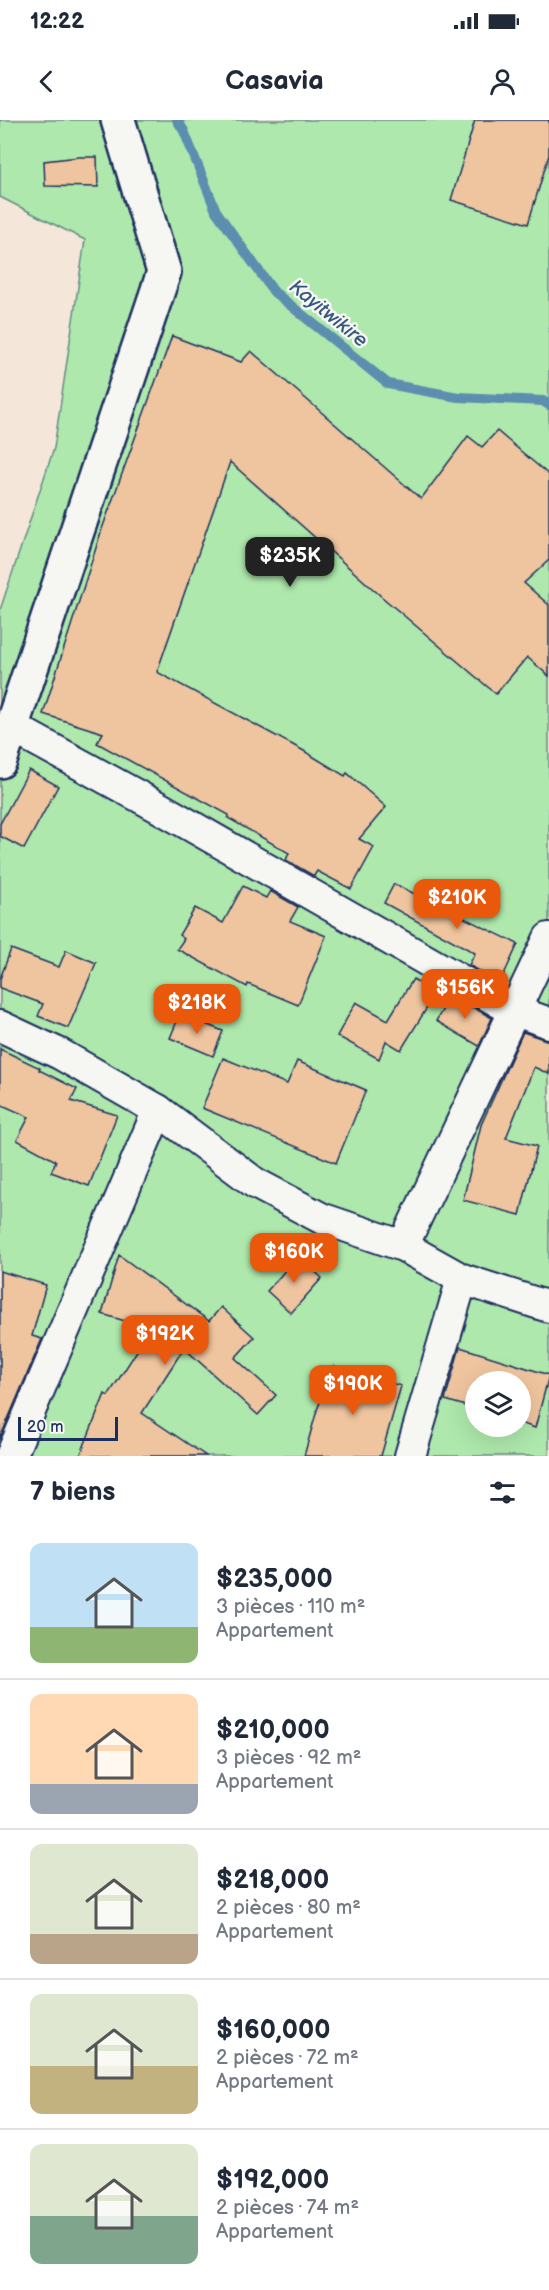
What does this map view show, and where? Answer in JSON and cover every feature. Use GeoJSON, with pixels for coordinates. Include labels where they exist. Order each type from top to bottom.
{"type":"FeatureCollection","features":[{"type":"Feature","properties":{"kind":"street"},"geometry":{"type":"LineString","coordinates":[[0,761],[164,272],[118,120]]}},
{"type":"Feature","properties":{"kind":"street"},"geometry":{"type":"LineString","coordinates":[[12,727],[160,808],[513,1010],[549,1023]]}},
{"type":"Feature","properties":{"kind":"street"},"geometry":{"type":"LineString","coordinates":[[403,1246],[549,938]]}},
{"type":"Feature","properties":{"kind":"street"},"geometry":{"type":"LineString","coordinates":[[0,1026],[60,1054],[158,1110],[255,1183],[321,1218],[403,1246],[462,1279],[549,1307]]}},
{"type":"Feature","properties":{"kind":"street"},"geometry":{"type":"LineString","coordinates":[[11,1456],[158,1110]]}},
{"type":"Feature","properties":{"kind":"street"},"geometry":{"type":"LineString","coordinates":[[410,1456],[462,1279]]}},
{"type":"Feature","properties":{"kind":"green space"},"geometry":{"type":"Polygon","coordinates":[[[0,120],[549,120],[549,1456],[0,1456],[0,610],[54,448],[85,240],[0,197],[0,120]]]}},
{"type":"Feature","properties":{"kind":"building"},"geometry":{"type":"Polygon","coordinates":[[[475,120],[549,120],[549,155],[528,224],[451,200],[475,120]]]}},
{"type":"Feature","properties":{"kind":"building"},"geometry":{"type":"Polygon","coordinates":[[[97,157],[98,187],[45,186],[44,161],[97,157]]]}},
{"type":"Feature","properties":{"kind":"building"},"geometry":{"type":"Polygon","coordinates":[[[172,336],[241,362],[251,351],[421,499],[468,436],[482,447],[497,431],[549,475],[549,560],[524,583],[549,605],[549,676],[527,657],[496,694],[382,597],[230,462],[157,672],[304,751],[345,776],[347,773],[386,807],[359,839],[374,847],[351,889],[317,871],[314,876],[286,860],[289,853],[228,818],[229,815],[97,743],[103,733],[43,714],[102,529],[172,336]]]}},
{"type":"Feature","properties":{"kind":"building"},"geometry":{"type":"Polygon","coordinates":[[[29,770],[58,786],[24,849],[0,836],[0,824],[29,770]]]}},
{"type":"Feature","properties":{"kind":"building"},"geometry":{"type":"Polygon","coordinates":[[[394,884],[434,903],[440,892],[465,906],[460,916],[518,944],[500,983],[469,965],[475,953],[384,903],[394,884]]]}},
{"type":"Feature","properties":{"kind":"building"},"geometry":{"type":"Polygon","coordinates":[[[243,886],[266,898],[270,891],[298,907],[290,921],[326,936],[298,1005],[248,984],[247,987],[177,949],[184,939],[179,935],[195,908],[223,923],[243,886]]]}},
{"type":"Feature","properties":{"kind":"building"},"geometry":{"type":"Polygon","coordinates":[[[11,949],[59,967],[66,950],[96,963],[68,1028],[38,1016],[43,1004],[0,988],[0,979],[11,949]]]}},
{"type":"Feature","properties":{"kind":"building"},"geometry":{"type":"Polygon","coordinates":[[[413,979],[436,993],[401,1050],[386,1041],[379,1059],[337,1036],[356,1002],[388,1020],[413,979]]]}},
{"type":"Feature","properties":{"kind":"building"},"geometry":{"type":"Polygon","coordinates":[[[451,995],[492,1018],[479,1046],[436,1021],[451,995]]]}},
{"type":"Feature","properties":{"kind":"building"},"geometry":{"type":"Polygon","coordinates":[[[180,1014],[223,1031],[213,1056],[170,1038],[180,1014]]]}},
{"type":"Feature","properties":{"kind":"building"},"geometry":{"type":"Polygon","coordinates":[[[523,1032],[549,1041],[549,1074],[534,1067],[506,1138],[537,1146],[520,1215],[463,1200],[481,1125],[523,1032]]]}},
{"type":"Feature","properties":{"kind":"building"},"geometry":{"type":"Polygon","coordinates":[[[0,1049],[77,1089],[71,1101],[117,1115],[89,1186],[51,1172],[56,1161],[17,1140],[29,1117],[0,1104],[0,1049]]]}},
{"type":"Feature","properties":{"kind":"building"},"geometry":{"type":"Polygon","coordinates":[[[223,1058],[287,1084],[297,1061],[366,1090],[336,1163],[202,1108],[223,1058]]]}},
{"type":"Feature","properties":{"kind":"building"},"geometry":{"type":"Polygon","coordinates":[[[119,1255],[209,1321],[221,1307],[254,1337],[235,1358],[276,1395],[258,1415],[184,1348],[142,1413],[206,1456],[80,1456],[105,1394],[108,1396],[151,1329],[102,1314],[119,1255]]]}},
{"type":"Feature","properties":{"kind":"building"},"geometry":{"type":"Polygon","coordinates":[[[298,1256],[322,1278],[291,1313],[267,1291],[298,1256]]]}},
{"type":"Feature","properties":{"kind":"building"},"geometry":{"type":"Polygon","coordinates":[[[0,1271],[46,1285],[32,1336],[42,1339],[0,1438],[0,1271]]]}},
{"type":"Feature","properties":{"kind":"building"},"geometry":{"type":"Polygon","coordinates":[[[460,1347],[549,1375],[535,1428],[531,1427],[531,1371],[465,1371],[465,1406],[445,1400],[460,1347]]]}},
{"type":"Feature","properties":{"kind":"building"},"geometry":{"type":"Polygon","coordinates":[[[334,1366],[401,1386],[381,1456],[304,1456],[317,1410],[334,1366]]]}},
{"type":"Feature","properties":{"kind":"waterway","name":"Kayitwikire"},"geometry":{"type":"LineString","coordinates":[[177,120],[184,131],[216,211],[274,292],[388,384],[458,397],[543,401],[549,405]]}}]}
